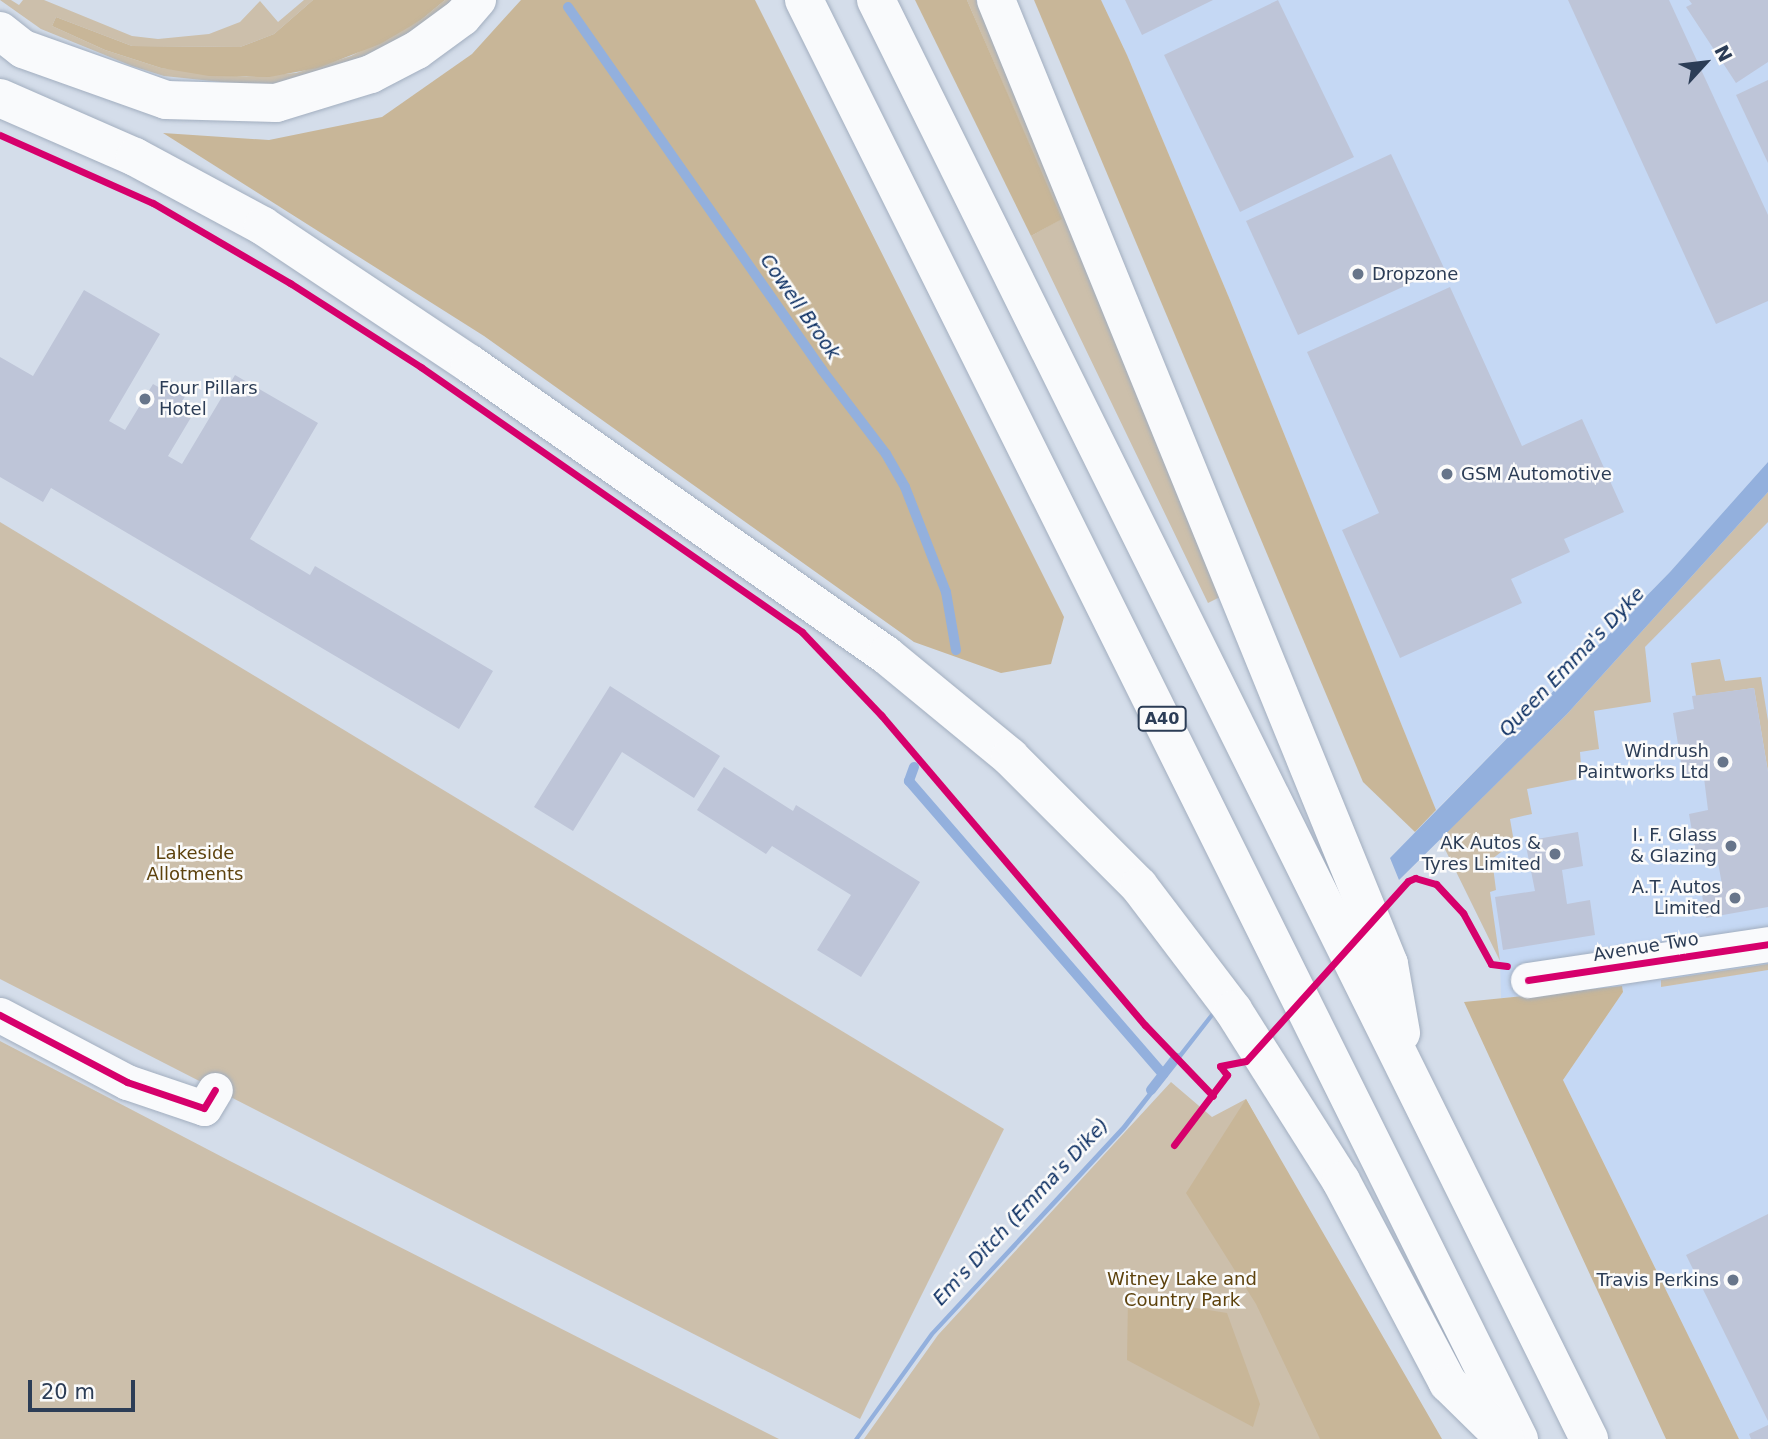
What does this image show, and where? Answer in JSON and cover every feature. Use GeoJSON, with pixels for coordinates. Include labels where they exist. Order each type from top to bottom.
{"type":"FeatureCollection","features":[{"type":"Feature","properties":{"kind":"highway"},"geometry":{"type":"LineString","coordinates":[[0,31],[23,49],[166,100],[276,103],[371,75],[417,50],[462,17],[477,0]]}},
{"type":"Feature","properties":{"kind":"highway","name":"A40"},"geometry":{"type":"LineString","coordinates":[[804,0],[1519,1439]]}},
{"type":"Feature","properties":{"kind":"highway"},"geometry":{"type":"LineString","coordinates":[[876,0],[1589,1439]]}},
{"type":"Feature","properties":{"kind":"highway"},"geometry":{"type":"LineString","coordinates":[[996,0],[1389,964],[1408,1075]]}},
{"type":"Feature","properties":{"kind":"highway"},"geometry":{"type":"LineString","coordinates":[[0,97],[135,157],[263,226],[470,364],[886,655],[1010,757],[1139,886],[1233,1010],[1341,1181],[1447,1383],[1505,1439]]}},
{"type":"Feature","properties":{"kind":"street","name":"Avenue Two"},"geometry":{"type":"LineString","coordinates":[[1528,980],[1768,944]]}},
{"type":"Feature","properties":{"kind":"street"},"geometry":{"type":"LineString","coordinates":[[0,1015],[127,1082],[204,1108],[215,1090]]}},
{"type":"Feature","properties":{"kind":"shaded area"},"geometry":{"type":"Polygon","coordinates":[[[313,0],[445,0],[421,20],[380,44],[318,68],[269,77],[209,76],[161,68],[105,50],[52,26],[56,17],[132,46],[240,47],[274,34],[313,0]]]}},
{"type":"Feature","properties":{"kind":"shaded area"},"geometry":{"type":"Polygon","coordinates":[[[521,0],[755,0],[1064,617],[1051,664],[1001,673],[914,642],[484,336],[163,133],[269,140],[382,117],[472,54],[521,0]]]}},
{"type":"Feature","properties":{"kind":"shaded area"},"geometry":{"type":"Polygon","coordinates":[[[915,0],[967,0],[1062,219],[1031,236],[915,0]]]}},
{"type":"Feature","properties":{"kind":"shaded area"},"geometry":{"type":"Polygon","coordinates":[[[1034,0],[1101,0],[1127,55],[1230,300],[1436,810],[1415,832],[1363,782],[1034,0]]]}},
{"type":"Feature","properties":{"kind":"shaded area"},"geometry":{"type":"Polygon","coordinates":[[[1101,0],[1768,0],[1768,462],[1670,572],[1436,810],[1230,300],[1127,55],[1101,0]]]}},
{"type":"Feature","properties":{"kind":"shaded area"},"geometry":{"type":"Polygon","coordinates":[[[1768,462],[1768,492],[1567,714],[1399,880],[1390,858],[1670,572],[1768,462]]]}},
{"type":"Feature","properties":{"kind":"shaded area"},"geometry":{"type":"Polygon","coordinates":[[[1768,492],[1768,1439],[1739,1439],[1563,1080],[1623,992],[1622,986],[1501,998],[1500,961],[1440,839],[1567,714],[1768,492]]]}},
{"type":"Feature","properties":{"kind":"shaded area"},"geometry":{"type":"Polygon","coordinates":[[[1622,986],[1623,992],[1563,1080],[1739,1439],[1666,1439],[1464,1002],[1622,986]]]}},
{"type":"Feature","properties":{"kind":"shaded area"},"geometry":{"type":"Polygon","coordinates":[[[1214,1009],[1217,1012],[1126,1129],[934,1335],[859,1439],[854,1439],[930,1333],[1122,1126],[1214,1009]]]}},
{"type":"Feature","properties":{"kind":"shaded area"},"geometry":{"type":"Polygon","coordinates":[[[1246,1099],[1442,1439],[1320,1439],[1256,1304],[1186,1193],[1246,1099]]]}},
{"type":"Feature","properties":{"kind":"shaded area"},"geometry":{"type":"Polygon","coordinates":[[[1128,1297],[1227,1313],[1260,1404],[1253,1427],[1127,1360],[1128,1297]]]}},
{"type":"Feature","properties":{"kind":"green space"},"geometry":{"type":"Polygon","coordinates":[[[0,0],[11,0],[19,5],[23,0],[44,0],[132,36],[158,39],[209,34],[240,22],[260,1],[278,22],[304,0],[313,0],[274,34],[240,47],[132,46],[56,17],[52,26],[105,50],[161,68],[246,77],[296,73],[351,56],[421,20],[445,0],[457,0],[404,42],[286,84],[250,85],[164,76],[132,66],[41,29],[0,0]]]}},
{"type":"Feature","properties":{"kind":"green space"},"geometry":{"type":"Polygon","coordinates":[[[967,0],[976,0],[1224,595],[1208,603],[1031,236],[1061,219],[967,0]]]}},
{"type":"Feature","properties":{"kind":"green space"},"geometry":{"type":"Polygon","coordinates":[[[1768,492],[1768,522],[1645,647],[1651,702],[1594,711],[1599,749],[1580,752],[1582,778],[1527,789],[1532,814],[1510,819],[1514,842],[1492,859],[1496,890],[1490,892],[1500,961],[1440,839],[1567,714],[1768,492]]]}},
{"type":"Feature","properties":{"kind":"green space","name":"Lakeside Allotments"},"geometry":{"type":"Polygon","coordinates":[[[0,522],[1004,1129],[860,1419],[0,979],[0,522]]]}},
{"type":"Feature","properties":{"kind":"green space"},"geometry":{"type":"Polygon","coordinates":[[[1720,659],[1725,681],[1761,677],[1768,721],[1768,772],[1754,688],[1696,696],[1691,663],[1720,659]]]}},
{"type":"Feature","properties":{"kind":"green space"},"geometry":{"type":"Polygon","coordinates":[[[1768,964],[1768,970],[1661,987],[1661,980],[1768,964]]]}},
{"type":"Feature","properties":{"kind":"green space"},"geometry":{"type":"Polygon","coordinates":[[[0,1041],[228,1160],[779,1439],[0,1439],[0,1041]]]}},
{"type":"Feature","properties":{"kind":"green space","name":"Witney Lake and Country Park"},"geometry":{"type":"Polygon","coordinates":[[[1171,1082],[1212,1117],[1246,1099],[1431,1439],[864,1439],[938,1335],[1171,1082]]]}},
{"type":"Feature","properties":{"kind":"building"},"geometry":{"type":"Polygon","coordinates":[[[1125,0],[1213,0],[1142,35],[1125,0]]]}},
{"type":"Feature","properties":{"kind":"building"},"geometry":{"type":"Polygon","coordinates":[[[1278,0],[1354,157],[1240,212],[1164,55],[1278,0]]]}},
{"type":"Feature","properties":{"kind":"building"},"geometry":{"type":"Polygon","coordinates":[[[1568,0],[1669,0],[1768,215],[1768,301],[1716,324],[1568,0]]]}},
{"type":"Feature","properties":{"kind":"building"},"geometry":{"type":"Polygon","coordinates":[[[1689,0],[1768,0],[1768,62],[1736,83],[1686,7],[1692,4],[1689,0]]]}},
{"type":"Feature","properties":{"kind":"building"},"geometry":{"type":"Polygon","coordinates":[[[1768,80],[1768,163],[1736,95],[1768,80]]]}},
{"type":"Feature","properties":{"kind":"building"},"geometry":{"type":"Polygon","coordinates":[[[1391,154],[1444,268],[1298,335],[1246,221],[1391,154]]]}},
{"type":"Feature","properties":{"kind":"building"},"geometry":{"type":"Polygon","coordinates":[[[1450,287],[1522,446],[1582,419],[1624,512],[1564,539],[1570,552],[1511,579],[1522,603],[1400,658],[1342,530],[1379,513],[1307,352],[1450,287]]]}},
{"type":"Feature","properties":{"kind":"building"},"geometry":{"type":"Polygon","coordinates":[[[84,290],[160,334],[109,421],[125,430],[153,384],[160,388],[164,382],[186,395],[182,401],[196,409],[168,456],[182,464],[235,375],[318,423],[250,539],[310,575],[315,566],[493,671],[459,729],[51,488],[43,502],[0,477],[0,357],[33,376],[84,290]]]}},
{"type":"Feature","properties":{"kind":"building"},"geometry":{"type":"Polygon","coordinates":[[[610,686],[720,756],[694,798],[622,752],[573,831],[534,807],[610,686]]]}},
{"type":"Feature","properties":{"kind":"building"},"geometry":{"type":"Polygon","coordinates":[[[1754,688],[1768,772],[1768,907],[1706,918],[1701,889],[1722,886],[1721,879],[1717,857],[1697,860],[1689,814],[1708,810],[1704,778],[1684,781],[1673,713],[1694,709],[1692,696],[1754,688]]]}},
{"type":"Feature","properties":{"kind":"building"},"geometry":{"type":"Polygon","coordinates":[[[724,767],[793,811],[796,805],[920,882],[861,977],[817,950],[851,895],[772,846],[766,854],[697,810],[724,767]]]}},
{"type":"Feature","properties":{"kind":"building"},"geometry":{"type":"Polygon","coordinates":[[[1578,832],[1583,866],[1562,870],[1567,904],[1590,900],[1595,935],[1503,950],[1495,897],[1535,891],[1525,841],[1578,832]]]}},
{"type":"Feature","properties":{"kind":"building","name":"Travis Perkins"},"geometry":{"type":"Polygon","coordinates":[[[1768,1214],[1768,1421],[1686,1255],[1768,1214]]]}},
{"type":"Feature","properties":{"kind":"building"},"geometry":{"type":"Polygon","coordinates":[[[1768,1425],[1768,1439],[1751,1439],[1749,1434],[1768,1425]]]}},
{"type":"Feature","properties":{"kind":"waterway","name":"Cowell Brook"},"geometry":{"type":"LineString","coordinates":[[568,7],[822,370],[886,454],[905,487],[946,592],[956,650]]}},
{"type":"Feature","properties":{"kind":"waterway","name":"Cowell Brook"},"geometry":{"type":"LineString","coordinates":[[914,767],[909,781],[1163,1074]]}},
{"type":"Feature","properties":{"kind":"waterway","name":"Em's Ditch (Emma's Dike)"},"geometry":{"type":"LineString","coordinates":[[1151,1090],[1176,1058]]}},
{"type":"Feature","properties":{"kind":"cycle path"},"geometry":{"type":"LineString","coordinates":[[0,135],[153,203],[290,283],[421,367],[802,632],[881,715],[1145,1025],[1213,1096]]}},
{"type":"Feature","properties":{"kind":"cycle path"},"geometry":{"type":"LineString","coordinates":[[1174,1145],[1227,1075],[1220,1066],[1246,1061],[1408,881],[1415,878],[1436,884],[1463,913],[1491,964],[1507,966]]}},
{"type":"Feature","properties":{"kind":"cycle path"},"geometry":{"type":"LineString","coordinates":[[1528,980],[1768,944]]}},
{"type":"Feature","properties":{"kind":"cycle path"},"geometry":{"type":"LineString","coordinates":[[0,1015],[127,1082],[204,1108],[215,1090]]}},
{"type":"Feature","properties":{"kind":"place","name":"Dropzone"},"geometry":{"type":"Point","coordinates":[1358,274]}},
{"type":"Feature","properties":{"kind":"place","name":"Four Pillars Hotel"},"geometry":{"type":"Point","coordinates":[145,399]}},
{"type":"Feature","properties":{"kind":"place","name":"GSM Automotive"},"geometry":{"type":"Point","coordinates":[1447,474]}},
{"type":"Feature","properties":{"kind":"place","name":"Windrush Paintworks Ltd"},"geometry":{"type":"Point","coordinates":[1723,762]}},
{"type":"Feature","properties":{"kind":"place","name":"I. F. Glass & Glazing"},"geometry":{"type":"Point","coordinates":[1731,846]}},
{"type":"Feature","properties":{"kind":"place","name":"AK Autos & Tyres Limited"},"geometry":{"type":"Point","coordinates":[1555,854]}},
{"type":"Feature","properties":{"kind":"place","name":"A.T. Autos Limited"},"geometry":{"type":"Point","coordinates":[1735,898]}},
{"type":"Feature","properties":{"kind":"place","name":"Travis Perkins"},"geometry":{"type":"Point","coordinates":[1733,1280]}},
{"type":"Feature","properties":{"kind":"water label","name":"Queen Emma's Dyke"},"geometry":{"type":"Point","coordinates":[1572,662]}}]}
